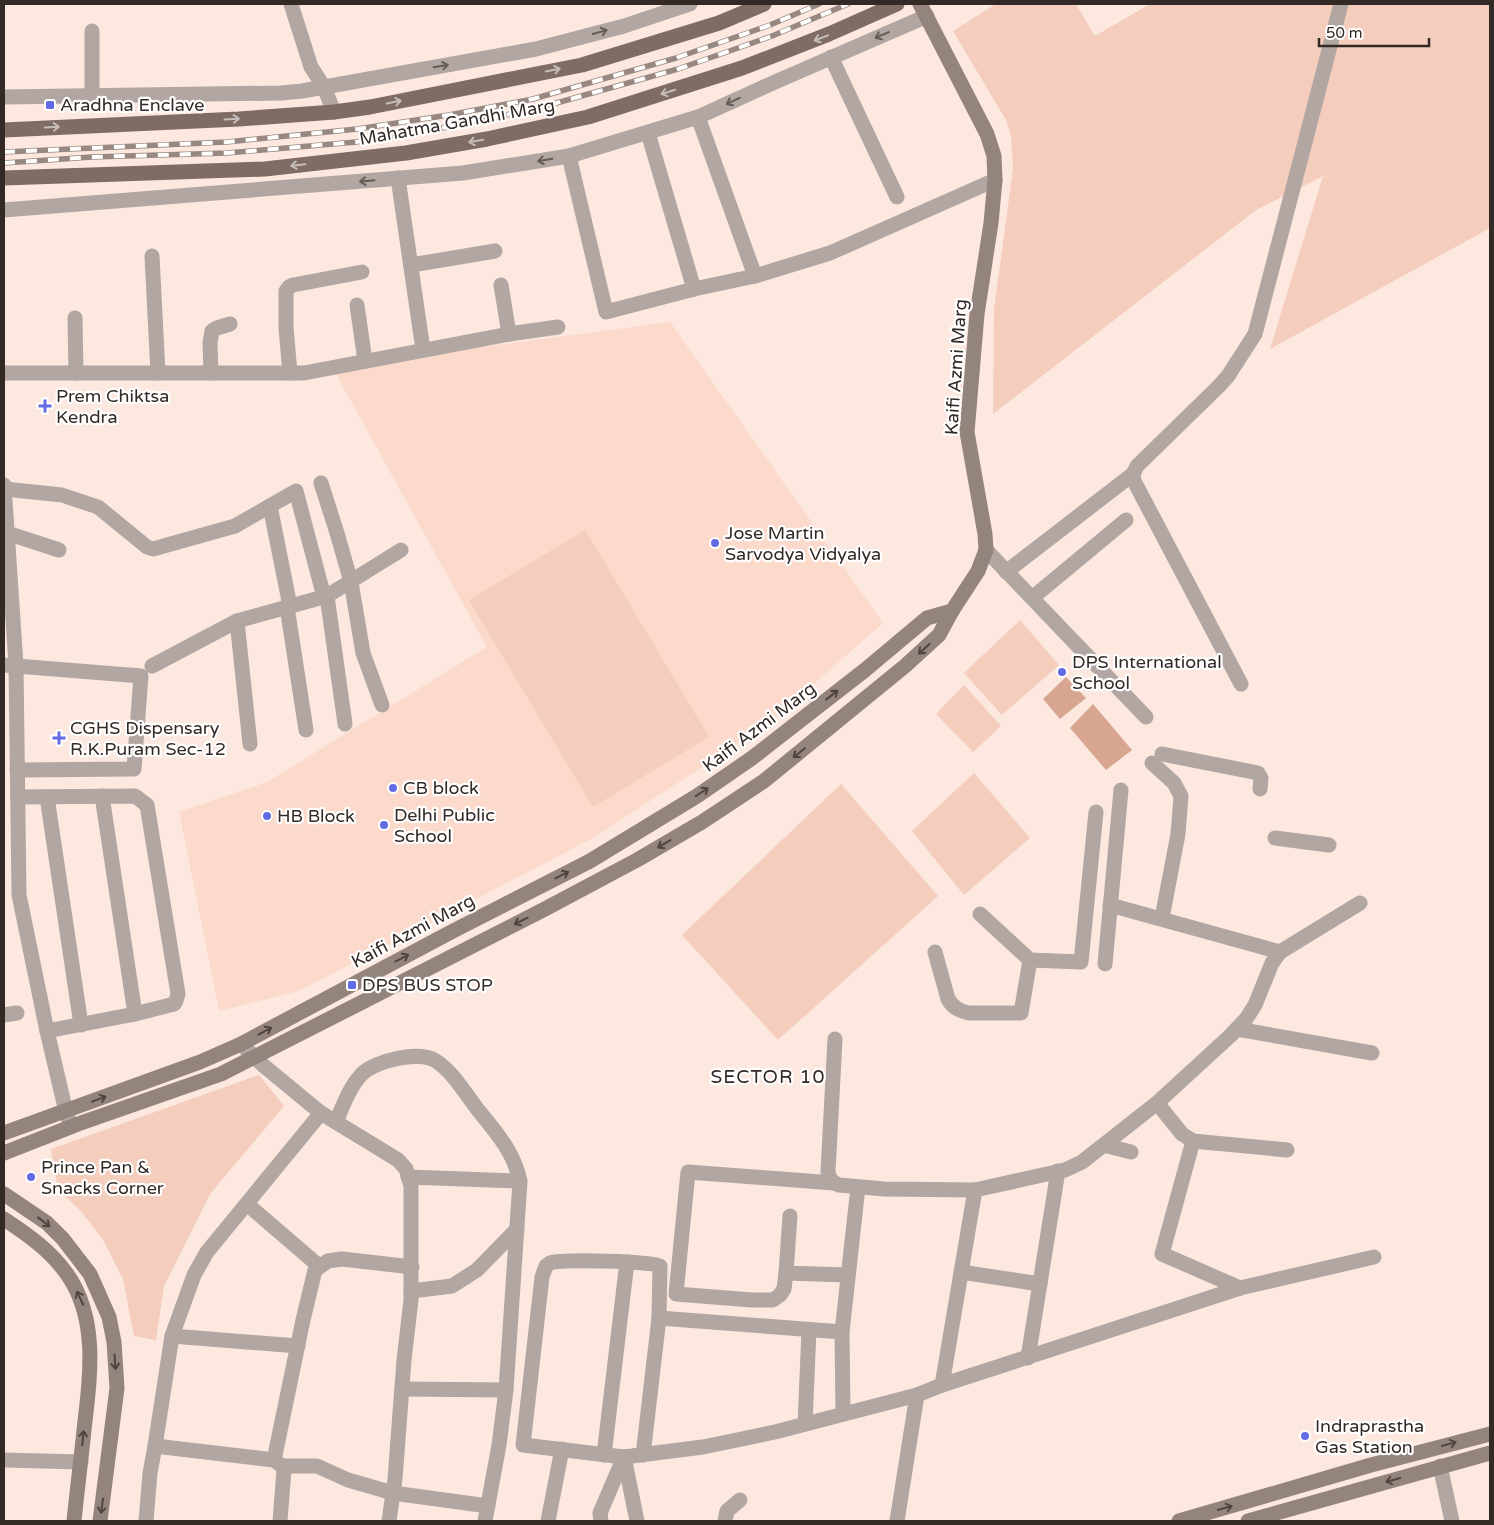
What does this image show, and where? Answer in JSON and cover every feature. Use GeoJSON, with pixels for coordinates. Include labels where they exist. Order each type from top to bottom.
{"type":"FeatureCollection","features":[{"type":"Feature","properties":{"kind":"main road","name":"Mahatma Gandhi Marg"},"geometry":{"type":"LineString","coordinates":[[4,130],[239,119],[334,112],[370,107],[582,65],[720,23],[764,4]]}},
{"type":"Feature","properties":{"kind":"main road","name":"Mahatma Gandhi Marg"},"geometry":{"type":"LineString","coordinates":[[4,178],[265,169],[406,153],[486,139],[588,117],[742,68],[829,34],[897,4]]}},
{"type":"Feature","properties":{"kind":"street"},"geometry":{"type":"LineString","coordinates":[[291,4],[311,67],[324,87],[334,112]]}},
{"type":"Feature","properties":{"kind":"street"},"geometry":{"type":"LineString","coordinates":[[4,98],[281,93],[536,50],[624,26],[690,4]]}},
{"type":"Feature","properties":{"kind":"street"},"geometry":{"type":"LineString","coordinates":[[1006,572],[1133,474],[1137,466],[1228,376],[1255,334],[1341,4]]}},
{"type":"Feature","properties":{"kind":"street"},"geometry":{"type":"LineString","coordinates":[[4,210],[463,173],[569,156],[698,117],[831,57],[924,10]]}},
{"type":"Feature","properties":{"kind":"street","name":"Kaifi Azmi Marg"},"geometry":{"type":"LineString","coordinates":[[4,1133],[200,1062],[240,1044],[590,860],[697,796],[752,758],[927,618],[952,611],[978,571],[986,550],[985,534],[966,432],[976,314],[991,223],[995,180],[994,156],[987,134],[924,10]]}},
{"type":"Feature","properties":{"kind":"street"},"geometry":{"type":"LineString","coordinates":[[92,31],[92,96]]}},
{"type":"Feature","properties":{"kind":"street"},"geometry":{"type":"LineString","coordinates":[[831,57],[897,197]]}},
{"type":"Feature","properties":{"kind":"street"},"geometry":{"type":"LineString","coordinates":[[698,117],[755,276]]}},
{"type":"Feature","properties":{"kind":"street"},"geometry":{"type":"LineString","coordinates":[[648,133],[694,289]]}},
{"type":"Feature","properties":{"kind":"street"},"geometry":{"type":"LineString","coordinates":[[569,156],[606,312],[694,289],[755,276],[830,253],[995,180]]}},
{"type":"Feature","properties":{"kind":"street"},"geometry":{"type":"LineString","coordinates":[[398,178],[423,350]]}},
{"type":"Feature","properties":{"kind":"street"},"geometry":{"type":"LineString","coordinates":[[411,265],[495,251]]}},
{"type":"Feature","properties":{"kind":"street"},"geometry":{"type":"LineString","coordinates":[[152,256],[158,373]]}},
{"type":"Feature","properties":{"kind":"street"},"geometry":{"type":"LineString","coordinates":[[290,373],[286,328],[286,291],[289,287],[362,272]]}},
{"type":"Feature","properties":{"kind":"street"},"geometry":{"type":"LineString","coordinates":[[501,285],[509,334]]}},
{"type":"Feature","properties":{"kind":"street"},"geometry":{"type":"LineString","coordinates":[[357,305],[365,361]]}},
{"type":"Feature","properties":{"kind":"street"},"geometry":{"type":"LineString","coordinates":[[75,318],[76,373]]}},
{"type":"Feature","properties":{"kind":"street"},"geometry":{"type":"LineString","coordinates":[[211,373],[210,342],[212,331],[230,324]]}},
{"type":"Feature","properties":{"kind":"street"},"geometry":{"type":"LineString","coordinates":[[4,373],[304,373],[509,334],[558,327]]}},
{"type":"Feature","properties":{"kind":"street"},"geometry":{"type":"LineString","coordinates":[[1133,474],[1134,481],[1241,684]]}},
{"type":"Feature","properties":{"kind":"street"},"geometry":{"type":"LineString","coordinates":[[321,483],[351,582],[363,653],[382,704]]}},
{"type":"Feature","properties":{"kind":"street"},"geometry":{"type":"LineString","coordinates":[[71,1127],[47,1032],[19,896],[18,770],[10,665],[4,487],[62,495],[98,506],[147,548],[154,549],[235,526],[296,491],[325,597],[344,724]]}},
{"type":"Feature","properties":{"kind":"street"},"geometry":{"type":"LineString","coordinates":[[270,506],[289,606],[306,730]]}},
{"type":"Feature","properties":{"kind":"street"},"geometry":{"type":"LineString","coordinates":[[1032,598],[1126,520]]}},
{"type":"Feature","properties":{"kind":"street"},"geometry":{"type":"LineString","coordinates":[[7,533],[59,550]]}},
{"type":"Feature","properties":{"kind":"street"},"geometry":{"type":"LineString","coordinates":[[152,666],[236,621],[325,597],[401,550]]}},
{"type":"Feature","properties":{"kind":"street"},"geometry":{"type":"LineString","coordinates":[[986,550],[1146,717]]}},
{"type":"Feature","properties":{"kind":"street"},"geometry":{"type":"LineString","coordinates":[[4,1153],[71,1127],[221,1074],[637,860],[702,822],[764,781],[906,666],[939,635],[952,611]]}},
{"type":"Feature","properties":{"kind":"street"},"geometry":{"type":"LineString","coordinates":[[236,621],[250,744]]}},
{"type":"Feature","properties":{"kind":"street"},"geometry":{"type":"LineString","coordinates":[[10,665],[141,676],[134,769],[18,770]]}},
{"type":"Feature","properties":{"kind":"street"},"geometry":{"type":"LineString","coordinates":[[1162,918],[1178,834],[1181,796],[1157,758],[1258,773],[1261,778],[1260,789]]}},
{"type":"Feature","properties":{"kind":"street"},"geometry":{"type":"LineString","coordinates":[[1105,964],[1121,790]]}},
{"type":"Feature","properties":{"kind":"street"},"geometry":{"type":"LineString","coordinates":[[46,796],[81,1025]]}},
{"type":"Feature","properties":{"kind":"street"},"geometry":{"type":"LineString","coordinates":[[102,796],[135,1014]]}},
{"type":"Feature","properties":{"kind":"street"},"geometry":{"type":"LineString","coordinates":[[18,797],[135,796],[147,805],[178,994],[174,1004],[47,1032]]}},
{"type":"Feature","properties":{"kind":"street"},"geometry":{"type":"LineString","coordinates":[[980,914],[1030,960],[1081,962],[1096,812]]}},
{"type":"Feature","properties":{"kind":"street"},"geometry":{"type":"LineString","coordinates":[[1275,838],[1328,845]]}},
{"type":"Feature","properties":{"kind":"street"},"geometry":{"type":"LineString","coordinates":[[4,896],[19,896]]}},
{"type":"Feature","properties":{"kind":"street"},"geometry":{"type":"LineString","coordinates":[[790,1216],[784,1290],[773,1300],[676,1294],[688,1172],[834,1182],[884,1189],[975,1190],[1058,1171],[1082,1162],[1157,1103],[1237,1029],[1255,1005],[1272,963],[1280,952],[1360,903]]}},
{"type":"Feature","properties":{"kind":"street"},"geometry":{"type":"LineString","coordinates":[[1110,905],[1280,952]]}},
{"type":"Feature","properties":{"kind":"street"},"geometry":{"type":"LineString","coordinates":[[1084,926],[1108,925]]}},
{"type":"Feature","properties":{"kind":"street"},"geometry":{"type":"LineString","coordinates":[[935,952],[948,999],[952,1005],[970,1013],[1021,1012],[1030,960]]}},
{"type":"Feature","properties":{"kind":"street"},"geometry":{"type":"LineString","coordinates":[[1237,1029],[1372,1053]]}},
{"type":"Feature","properties":{"kind":"street"},"geometry":{"type":"LineString","coordinates":[[834,1182],[828,1177],[828,1172],[835,1039]]}},
{"type":"Feature","properties":{"kind":"street"},"geometry":{"type":"LineString","coordinates":[[240,1044],[321,1113],[398,1160],[406,1169],[411,1186],[411,1291],[389,1521]]}},
{"type":"Feature","properties":{"kind":"street"},"geometry":{"type":"LineString","coordinates":[[336,1122],[349,1093],[360,1075],[369,1067],[404,1057],[418,1056],[433,1059],[447,1070],[506,1146],[517,1167],[520,1181],[506,1390],[499,1445],[485,1521]]}},
{"type":"Feature","properties":{"kind":"street"},"geometry":{"type":"LineString","coordinates":[[1157,1103],[1182,1134],[1193,1141],[1287,1150]]}},
{"type":"Feature","properties":{"kind":"street"},"geometry":{"type":"LineString","coordinates":[[146,1521],[150,1473],[172,1336],[194,1275],[202,1260],[321,1113]]}},
{"type":"Feature","properties":{"kind":"street"},"geometry":{"type":"LineString","coordinates":[[1193,1141],[1162,1254],[1240,1288]]}},
{"type":"Feature","properties":{"kind":"street"},"geometry":{"type":"LineString","coordinates":[[1104,1145],[1131,1152]]}},
{"type":"Feature","properties":{"kind":"street"},"geometry":{"type":"LineString","coordinates":[[1028,1358],[1058,1171]]}},
{"type":"Feature","properties":{"kind":"street"},"geometry":{"type":"LineString","coordinates":[[408,1176],[520,1181]]}},
{"type":"Feature","properties":{"kind":"street"},"geometry":{"type":"LineString","coordinates":[[843,1414],[842,1332],[858,1186]]}},
{"type":"Feature","properties":{"kind":"street"},"geometry":{"type":"LineString","coordinates":[[942,1385],[975,1190]]}},
{"type":"Feature","properties":{"kind":"street"},"geometry":{"type":"LineString","coordinates":[[4,1194],[47,1223],[63,1239],[90,1274],[109,1317],[114,1342],[117,1388],[100,1521]]}},
{"type":"Feature","properties":{"kind":"street"},"geometry":{"type":"LineString","coordinates":[[247,1204],[319,1266]]}},
{"type":"Feature","properties":{"kind":"street"},"geometry":{"type":"LineString","coordinates":[[4,1219],[40,1244],[53,1257],[67,1274],[83,1306],[90,1345],[90,1380],[74,1521]]}},
{"type":"Feature","properties":{"kind":"street"},"geometry":{"type":"LineString","coordinates":[[411,1291],[452,1286],[478,1270],[517,1229]]}},
{"type":"Feature","properties":{"kind":"street"},"geometry":{"type":"LineString","coordinates":[[642,1455],[659,1318],[660,1266],[654,1263],[553,1262],[546,1266],[544,1271],[523,1445],[624,1457],[642,1455],[703,1447],[805,1424],[917,1395],[942,1385],[1240,1288],[1374,1257]]}},
{"type":"Feature","properties":{"kind":"street"},"geometry":{"type":"LineString","coordinates":[[278,1463],[298,1346],[315,1270],[328,1261],[342,1259],[412,1267]]}},
{"type":"Feature","properties":{"kind":"street"},"geometry":{"type":"LineString","coordinates":[[604,1455],[627,1262]]}},
{"type":"Feature","properties":{"kind":"street"},"geometry":{"type":"LineString","coordinates":[[961,1272],[1040,1284]]}},
{"type":"Feature","properties":{"kind":"street"},"geometry":{"type":"LineString","coordinates":[[786,1273],[847,1276]]}},
{"type":"Feature","properties":{"kind":"street"},"geometry":{"type":"LineString","coordinates":[[659,1318],[842,1332]]}},
{"type":"Feature","properties":{"kind":"street"},"geometry":{"type":"LineString","coordinates":[[805,1424],[809,1330]]}},
{"type":"Feature","properties":{"kind":"street"},"geometry":{"type":"LineString","coordinates":[[172,1336],[298,1346]]}},
{"type":"Feature","properties":{"kind":"street"},"geometry":{"type":"LineString","coordinates":[[402,1389],[506,1390]]}},
{"type":"Feature","properties":{"kind":"street"},"geometry":{"type":"LineString","coordinates":[[897,1521],[917,1395]]}},
{"type":"Feature","properties":{"kind":"street"},"geometry":{"type":"LineString","coordinates":[[1178,1521],[1371,1465],[1490,1434]]}},
{"type":"Feature","properties":{"kind":"street"},"geometry":{"type":"LineString","coordinates":[[155,1446],[278,1463],[317,1466],[348,1480],[393,1493],[488,1506]]}},
{"type":"Feature","properties":{"kind":"street"},"geometry":{"type":"LineString","coordinates":[[548,1521],[562,1449]]}},
{"type":"Feature","properties":{"kind":"street"},"geometry":{"type":"LineString","coordinates":[[1248,1521],[1490,1453]]}},
{"type":"Feature","properties":{"kind":"street"},"geometry":{"type":"LineString","coordinates":[[600,1521],[603,1504],[624,1457]]}},
{"type":"Feature","properties":{"kind":"street"},"geometry":{"type":"LineString","coordinates":[[624,1457],[637,1521]]}},
{"type":"Feature","properties":{"kind":"street"},"geometry":{"type":"LineString","coordinates":[[4,1460],[81,1462]]}},
{"type":"Feature","properties":{"kind":"street"},"geometry":{"type":"LineString","coordinates":[[278,1463],[284,1470],[280,1521]]}},
{"type":"Feature","properties":{"kind":"street"},"geometry":{"type":"LineString","coordinates":[[1440,1466],[1452,1521]]}},
{"type":"Feature","properties":{"kind":"street"},"geometry":{"type":"LineString","coordinates":[[725,1521],[727,1511],[740,1500]]}},
{"type":"Feature","properties":{"kind":"shaded area"},"geometry":{"type":"Polygon","coordinates":[[[996,4],[1076,4],[1095,36],[1150,4],[1490,4],[1490,228],[1270,349],[1323,176],[1256,210],[993,414],[994,309],[1013,169],[1011,136],[1006,120],[953,31],[996,4]]]}},
{"type":"Feature","properties":{"kind":"shaded area"},"geometry":{"type":"Polygon","coordinates":[[[670,322],[883,623],[768,724],[593,838],[299,991],[219,1011],[179,812],[267,782],[487,647],[332,367],[670,322]]]}},
{"type":"Feature","properties":{"kind":"shaded area"},"geometry":{"type":"Polygon","coordinates":[[[585,530],[709,737],[593,807],[469,600],[585,530]]]}},
{"type":"Feature","properties":{"kind":"shaded area"},"geometry":{"type":"Polygon","coordinates":[[[1020,620],[1059,665],[1002,715],[964,673],[1020,620]]]}},
{"type":"Feature","properties":{"kind":"shaded area"},"geometry":{"type":"Polygon","coordinates":[[[1066,677],[1086,698],[1060,719],[1043,699],[1066,677]]]}},
{"type":"Feature","properties":{"kind":"shaded area"},"geometry":{"type":"Polygon","coordinates":[[[964,685],[1001,726],[973,752],[936,714],[964,685]]]}},
{"type":"Feature","properties":{"kind":"shaded area"},"geometry":{"type":"Polygon","coordinates":[[[1093,704],[1132,750],[1106,770],[1070,728],[1093,704]]]}},
{"type":"Feature","properties":{"kind":"shaded area"},"geometry":{"type":"Polygon","coordinates":[[[974,773],[1030,838],[964,895],[912,831],[974,773]]]}},
{"type":"Feature","properties":{"kind":"shaded area"},"geometry":{"type":"Polygon","coordinates":[[[841,784],[938,896],[778,1040],[682,935],[841,784]]]}},
{"type":"Feature","properties":{"kind":"shaded area"},"geometry":{"type":"Polygon","coordinates":[[[259,1075],[284,1106],[210,1194],[164,1286],[156,1340],[134,1336],[123,1279],[102,1238],[80,1210],[58,1190],[51,1149],[259,1075]]]}},
{"type":"Feature","properties":{"kind":"railway"},"geometry":{"type":"LineString","coordinates":[[4,152],[227,142],[357,129],[449,115],[533,99],[676,58],[770,25],[819,4]]}},
{"type":"Feature","properties":{"kind":"railway"},"geometry":{"type":"LineString","coordinates":[[4,163],[92,157],[227,153],[356,142],[447,127],[535,109],[678,69],[772,36],[848,4]]}},
{"type":"Feature","properties":{"kind":"place","name":"Aradhna Enclave"},"geometry":{"type":"Point","coordinates":[50,105]}},
{"type":"Feature","properties":{"kind":"place","name":"Prem Chiktsa Kendra"},"geometry":{"type":"Point","coordinates":[45,406]}},
{"type":"Feature","properties":{"kind":"place","name":"Jose Martin Sarvodya Vidyalya"},"geometry":{"type":"Point","coordinates":[715,543]}},
{"type":"Feature","properties":{"kind":"place","name":"DPS International School"},"geometry":{"type":"Point","coordinates":[1062,672]}},
{"type":"Feature","properties":{"kind":"place","name":"CGHS Dispensary R.K.Puram Sec-12"},"geometry":{"type":"Point","coordinates":[59,738]}},
{"type":"Feature","properties":{"kind":"place","name":"CB block"},"geometry":{"type":"Point","coordinates":[393,788]}},
{"type":"Feature","properties":{"kind":"place","name":"HB Block"},"geometry":{"type":"Point","coordinates":[267,816]}},
{"type":"Feature","properties":{"kind":"place","name":"Delhi Public School"},"geometry":{"type":"Point","coordinates":[384,825]}},
{"type":"Feature","properties":{"kind":"place","name":"DPS BUS STOP"},"geometry":{"type":"Point","coordinates":[352,985]}},
{"type":"Feature","properties":{"kind":"place","name":"Prince Pan & Snacks Corner"},"geometry":{"type":"Point","coordinates":[31,1177]}},
{"type":"Feature","properties":{"kind":"place","name":"Indraprastha Gas Station"},"geometry":{"type":"Point","coordinates":[1305,1436]}},
{"type":"Feature","properties":{"kind":"district","name":"SECTOR 10"},"geometry":{"type":"Point","coordinates":[768,1076]}}]}
